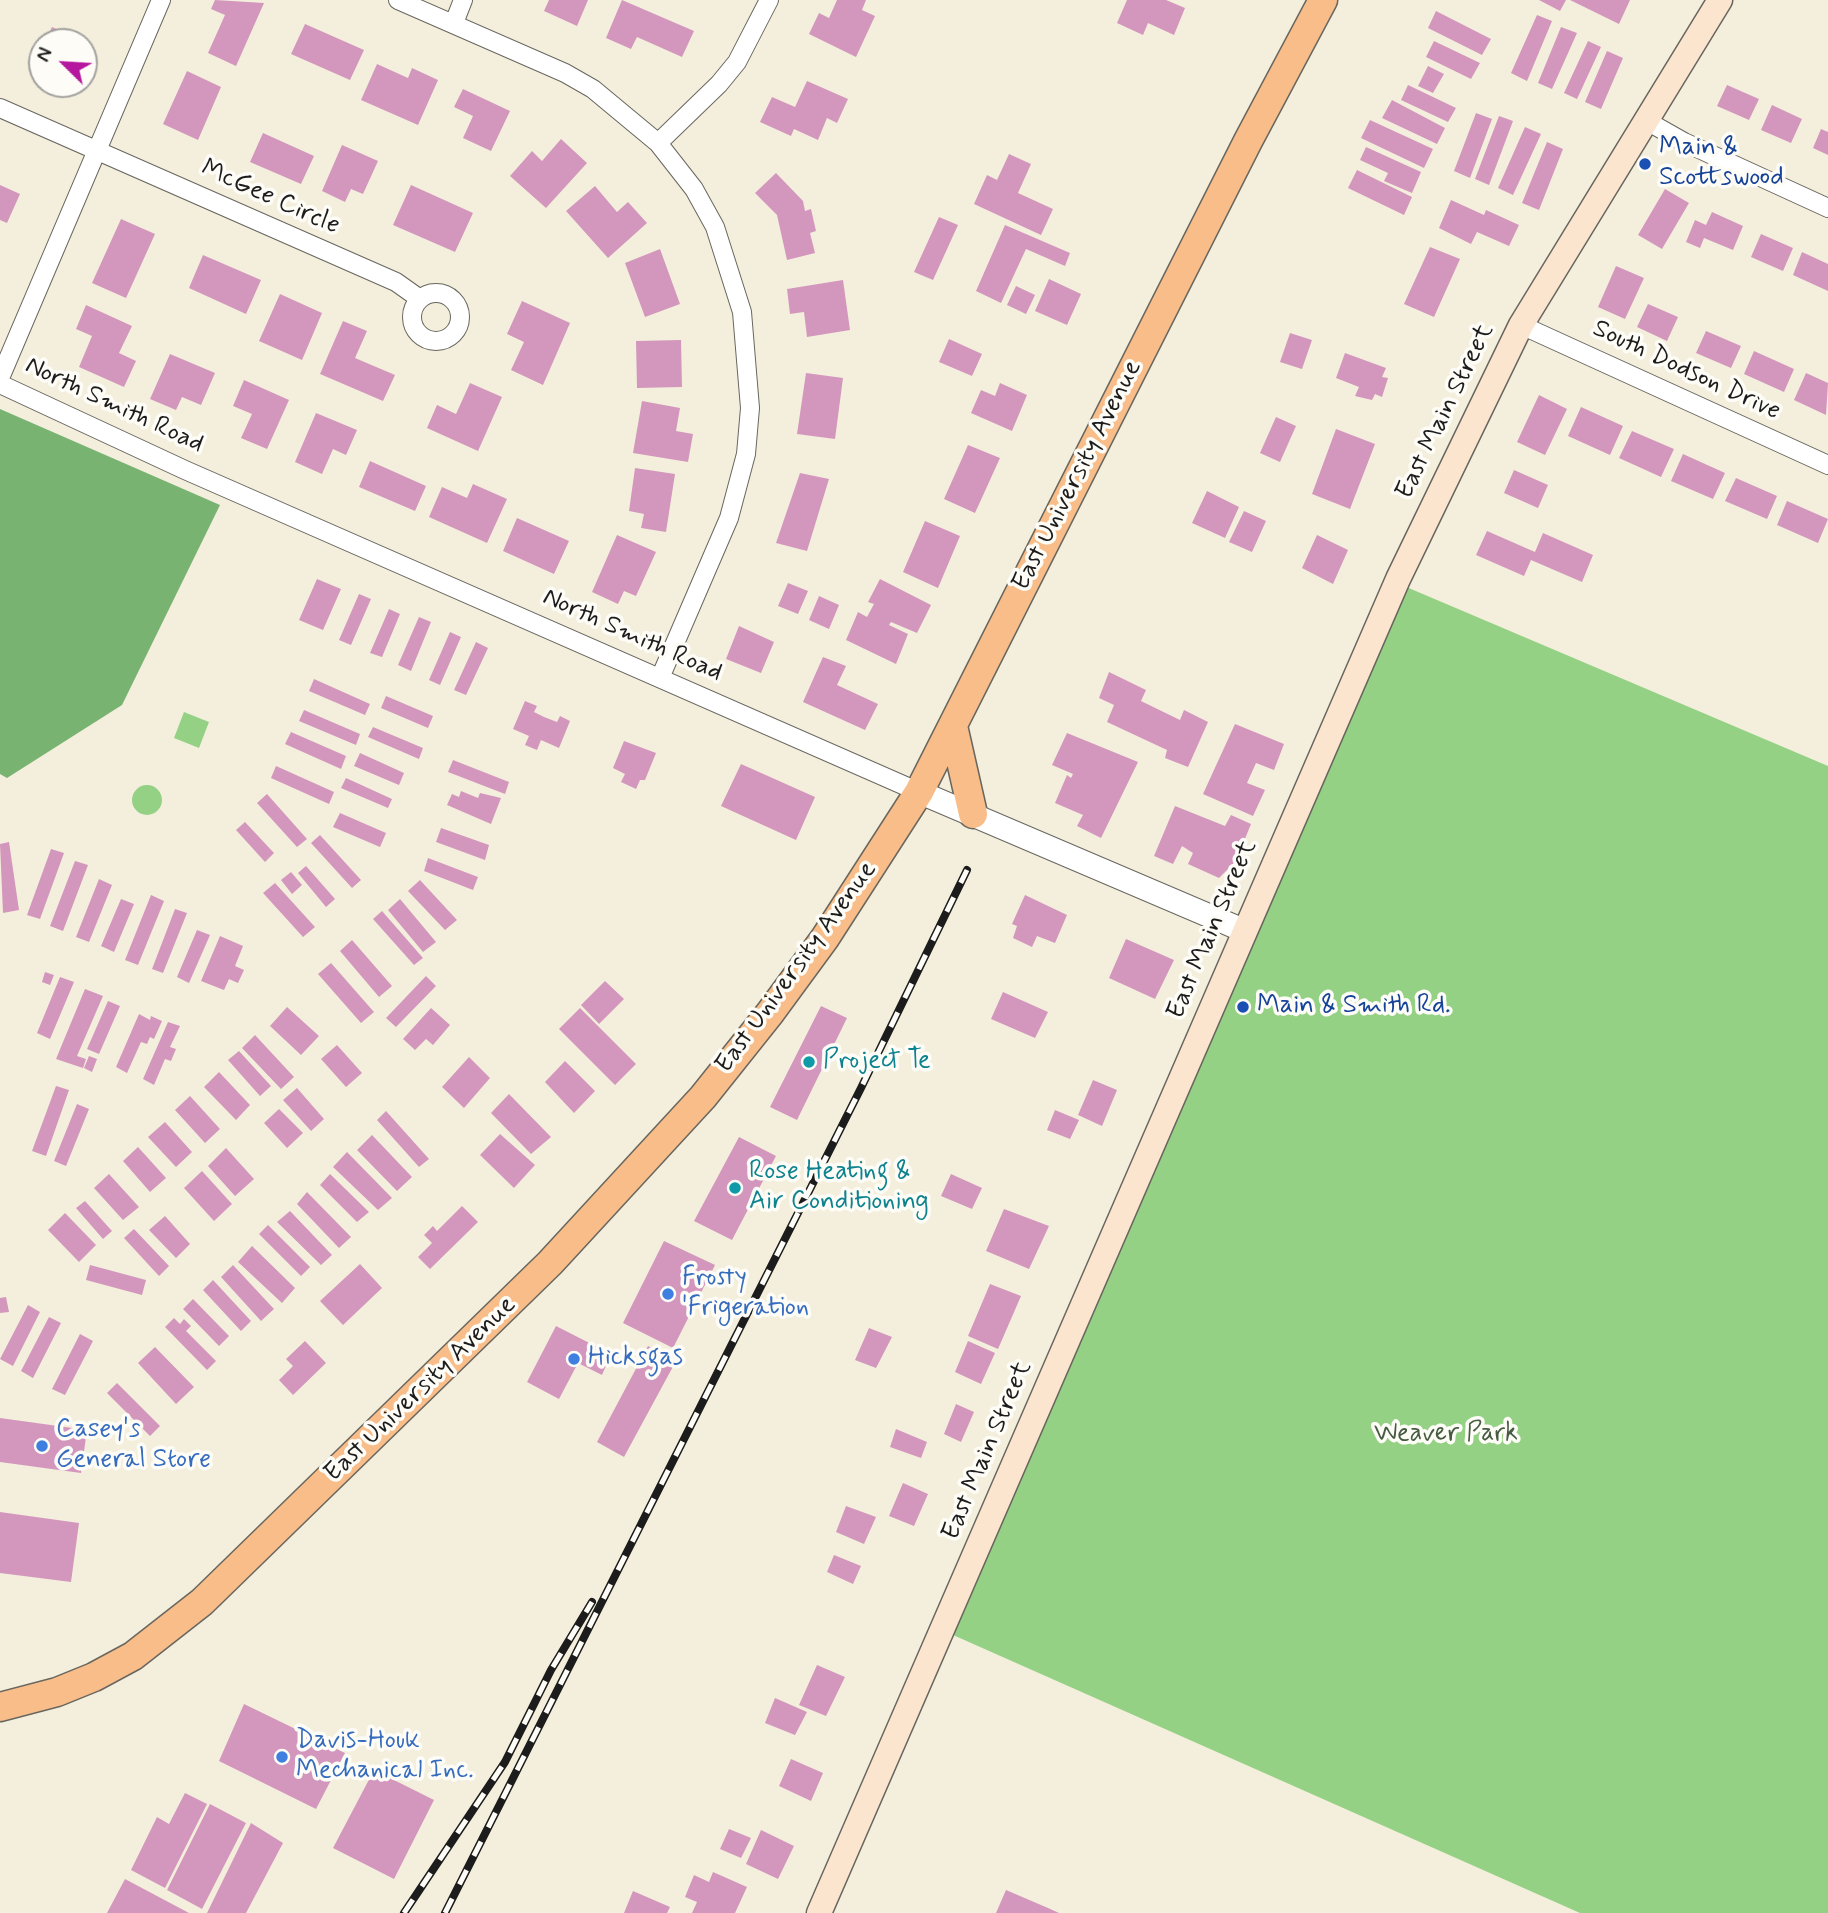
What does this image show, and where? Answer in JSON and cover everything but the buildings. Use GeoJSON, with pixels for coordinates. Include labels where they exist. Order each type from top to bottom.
{"type":"FeatureCollection","features":[{"type":"Feature","properties":{"kind":"main road","name":"East University Avenue"},"geometry":{"type":"LineString","coordinates":[[0,1707],[57,1692],[94,1677],[159,1637],[202,1602],[525,1288],[703,1097],[770,1013],[836,922],[919,792],[1242,153],[1323,0]]}},
{"type":"Feature","properties":{"kind":"main road","name":"East Main Street"},"geometry":{"type":"LineString","coordinates":[[819,1913],[1398,579],[1521,325],[1720,0]]}},
{"type":"Feature","properties":{"kind":"main road"},"geometry":{"type":"LineString","coordinates":[[953,726],[973,814]]}},
{"type":"Feature","properties":{"kind":"street"},"geometry":{"type":"LineString","coordinates":[[0,378],[161,0]]}},
{"type":"Feature","properties":{"kind":"street"},"geometry":{"type":"LineString","coordinates":[[398,0],[565,73],[593,89],[658,142],[694,189],[715,228],[742,312],[750,408],[746,454],[736,497],[660,678]]}},
{"type":"Feature","properties":{"kind":"street"},"geometry":{"type":"LineString","coordinates":[[454,23],[463,0]]}},
{"type":"Feature","properties":{"kind":"street"},"geometry":{"type":"LineString","coordinates":[[658,142],[719,84],[737,62],[769,0]]}},
{"type":"Feature","properties":{"kind":"street","name":"McGee Circle"},"geometry":{"type":"LineString","coordinates":[[0,108],[396,282],[420,299]]}},
{"type":"Feature","properties":{"kind":"street"},"geometry":{"type":"LineString","coordinates":[[1645,120],[1684,142],[1828,208]]}},
{"type":"Feature","properties":{"kind":"street","name":"South Dodson Drive"},"geometry":{"type":"LineString","coordinates":[[1521,325],[1828,464]]}},
{"type":"Feature","properties":{"kind":"street","name":"North Smith Road"},"geometry":{"type":"LineString","coordinates":[[0,384],[186,470],[919,792],[1245,931]]}},
{"type":"Feature","properties":{"kind":"green space"},"geometry":{"type":"Polygon","coordinates":[[[0,409],[220,505],[122,705],[7,778],[0,774],[0,409]]]}},
{"type":"Feature","properties":{"kind":"green space","name":"Weaver Park"},"geometry":{"type":"Polygon","coordinates":[[[1404,586],[1828,766],[1828,1913],[1580,1913],[944,1631],[1404,586]]]}},
{"type":"Feature","properties":{"kind":"green space"},"geometry":{"type":"Polygon","coordinates":[[[184,712],[209,722],[199,748],[174,738],[184,712]]]}},
{"type":"Feature","properties":{"kind":"green space"},"geometry":{"type":"Polygon","coordinates":[[[147,785],[153,786],[161,794],[161,806],[153,814],[147,815],[141,814],[133,806],[132,800],[133,794],[141,786],[147,785]]]}},
{"type":"Feature","properties":{"kind":"railway"},"geometry":{"type":"LineString","coordinates":[[445,1913],[861,1088],[967,870]]}},
{"type":"Feature","properties":{"kind":"railway"},"geometry":{"type":"LineString","coordinates":[[404,1913],[505,1762],[551,1670],[592,1602]]}},
{"type":"Feature","properties":{"kind":"place","name":"Main & Scottswood"},"geometry":{"type":"Point","coordinates":[1645,164]}},
{"type":"Feature","properties":{"kind":"place","name":"Main & Smith Rd."},"geometry":{"type":"Point","coordinates":[1243,1007]}},
{"type":"Feature","properties":{"kind":"place","name":"Project Te"},"geometry":{"type":"Point","coordinates":[809,1062]}},
{"type":"Feature","properties":{"kind":"place","name":"Rose Heating & Air Conditioning"},"geometry":{"type":"Point","coordinates":[735,1188]}},
{"type":"Feature","properties":{"kind":"place","name":"Frosty 'Frigeration"},"geometry":{"type":"Point","coordinates":[668,1294]}},
{"type":"Feature","properties":{"kind":"place","name":"Hicksgas"},"geometry":{"type":"Point","coordinates":[574,1359]}},
{"type":"Feature","properties":{"kind":"place","name":"Casey's General Store"},"geometry":{"type":"Point","coordinates":[42,1446]}},
{"type":"Feature","properties":{"kind":"place","name":"Davis-Houk Mechanical Inc."},"geometry":{"type":"Point","coordinates":[282,1757]}}]}
